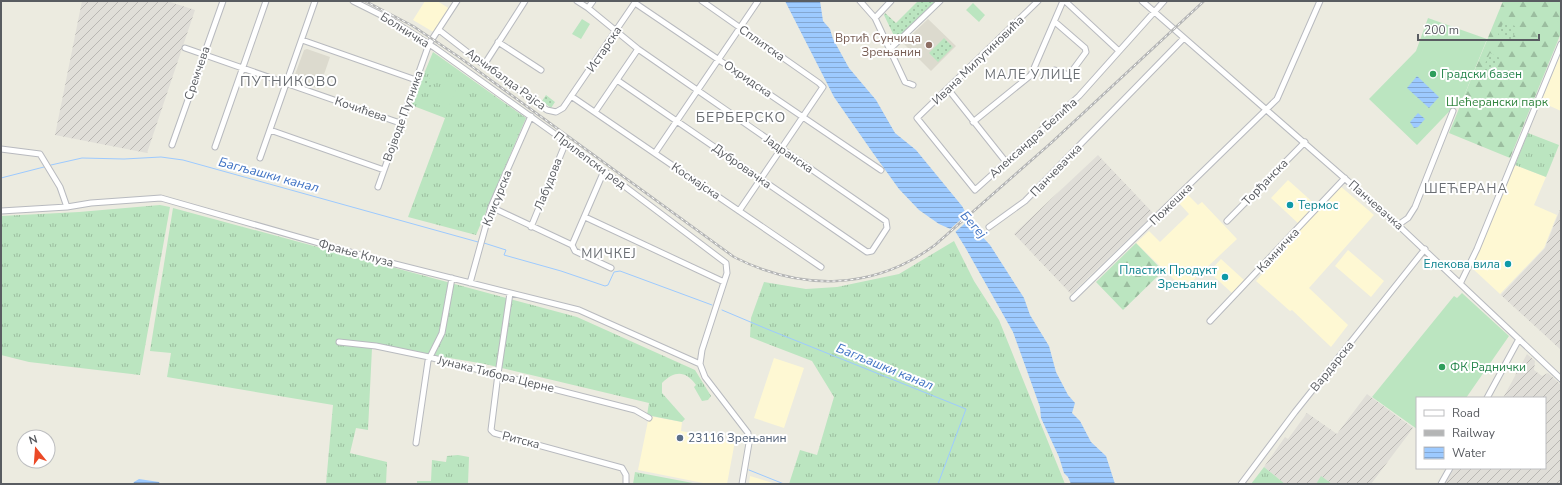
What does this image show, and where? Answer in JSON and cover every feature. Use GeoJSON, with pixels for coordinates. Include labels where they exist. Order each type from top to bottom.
{"type":"FeatureCollection","features":[{"type":"Feature","properties":{"kind":"street","name":"Сремчева"},"geometry":{"type":"LineString","coordinates":[[172,145],[222,1]]}},
{"type":"Feature","properties":{"kind":"street"},"geometry":{"type":"LineString","coordinates":[[215,147],[266,1]]}},
{"type":"Feature","properties":{"kind":"street"},"geometry":{"type":"LineString","coordinates":[[260,158],[315,1]]}},
{"type":"Feature","properties":{"kind":"street","name":"Болничка"},"geometry":{"type":"LineString","coordinates":[[353,1],[391,20],[435,48]]}},
{"type":"Feature","properties":{"kind":"street","name":"Војводе Путника"},"geometry":{"type":"LineString","coordinates":[[378,187],[429,44],[457,1]]}},
{"type":"Feature","properties":{"kind":"street"},"geometry":{"type":"LineString","coordinates":[[484,65],[525,1]]}},
{"type":"Feature","properties":{"kind":"street","name":"Јадранска"},"geometry":{"type":"LineString","coordinates":[[577,1],[588,8],[638,49],[886,220],[887,228],[872,251],[867,252]]}},
{"type":"Feature","properties":{"kind":"street"},"geometry":{"type":"LineString","coordinates":[[588,8],[593,1]]}},
{"type":"Feature","properties":{"kind":"street","name":"Сплитска"},"geometry":{"type":"LineString","coordinates":[[702,1],[822,85],[821,91],[804,117]]}},
{"type":"Feature","properties":{"kind":"street"},"geometry":{"type":"LineString","coordinates":[[655,154],[758,1]]}},
{"type":"Feature","properties":{"kind":"street"},"geometry":{"type":"LineString","coordinates":[[860,1],[875,18],[905,82],[913,85]]}},
{"type":"Feature","properties":{"kind":"street"},"geometry":{"type":"LineString","coordinates":[[875,18],[891,1]]}},
{"type":"Feature","properties":{"kind":"street"},"geometry":{"type":"LineString","coordinates":[[890,49],[940,1]]}},
{"type":"Feature","properties":{"kind":"street","name":"Ивана Милутиновића"},"geometry":{"type":"LineString","coordinates":[[975,190],[917,118],[1038,1]]}},
{"type":"Feature","properties":{"kind":"street"},"geometry":{"type":"LineString","coordinates":[[973,122],[1031,75],[1064,1],[1119,51]]}},
{"type":"Feature","properties":{"kind":"street","name":"Панчевачка"},"geometry":{"type":"LineString","coordinates":[[1142,1],[1305,142],[1425,249],[1561,379]]}},
{"type":"Feature","properties":{"kind":"street","name":"Александра Белића"},"geometry":{"type":"LineString","coordinates":[[975,190],[1079,96],[1164,1]]}},
{"type":"Feature","properties":{"kind":"street","name":"Пожешка"},"geometry":{"type":"LineString","coordinates":[[1073,298],[1277,99],[1320,1]]}},
{"type":"Feature","properties":{"kind":"street","name":"Истарска"},"geometry":{"type":"LineString","coordinates":[[571,96],[635,2]]}},
{"type":"Feature","properties":{"kind":"street","name":"Охридска"},"geometry":{"type":"LineString","coordinates":[[635,2],[881,170]]}},
{"type":"Feature","properties":{"kind":"street"},"geometry":{"type":"LineString","coordinates":[[1055,22],[1086,51],[1069,75],[1055,70]]}},
{"type":"Feature","properties":{"kind":"street","name":"Арчибалда Рајса"},"geometry":{"type":"LineString","coordinates":[[439,30],[484,65],[550,111],[561,110],[571,96]]}},
{"type":"Feature","properties":{"kind":"street","name":"Панчевачка"},"geometry":{"type":"LineString","coordinates":[[989,227],[1031,196],[1184,38]]}},
{"type":"Feature","properties":{"kind":"street"},"geometry":{"type":"LineString","coordinates":[[302,40],[416,80]]}},
{"type":"Feature","properties":{"kind":"street"},"geometry":{"type":"LineString","coordinates":[[498,42],[541,70]]}},
{"type":"Feature","properties":{"kind":"street"},"geometry":{"type":"LineString","coordinates":[[1461,282],[1477,248],[1561,44]]}},
{"type":"Feature","properties":{"kind":"street","name":"Кочићева"},"geometry":{"type":"LineString","coordinates":[[185,48],[400,123]]}},
{"type":"Feature","properties":{"kind":"street","name":"Прилепски ред"},"geometry":{"type":"LineString","coordinates":[[435,48],[531,116],[724,260],[728,267],[701,351],[700,364]]}},
{"type":"Feature","properties":{"kind":"street"},"geometry":{"type":"LineString","coordinates":[[595,112],[638,49]]}},
{"type":"Feature","properties":{"kind":"street","name":"Дубровачка"},"geometry":{"type":"LineString","coordinates":[[617,80],[867,252]]}},
{"type":"Feature","properties":{"kind":"street"},"geometry":{"type":"LineString","coordinates":[[948,89],[1006,162]]}},
{"type":"Feature","properties":{"kind":"street","name":"Космајска"},"geometry":{"type":"LineString","coordinates":[[571,96],[821,266]]}},
{"type":"Feature","properties":{"kind":"street"},"geometry":{"type":"LineString","coordinates":[[1398,225],[1408,218],[1415,206],[1453,111]]}},
{"type":"Feature","properties":{"kind":"street","name":"Клисурска"},"geometry":{"type":"LineString","coordinates":[[470,283],[491,207],[531,116]]}},
{"type":"Feature","properties":{"kind":"street"},"geometry":{"type":"LineString","coordinates":[[739,211],[781,148],[804,117]]}},
{"type":"Feature","properties":{"kind":"street"},"geometry":{"type":"LineString","coordinates":[[270,130],[384,170]]}},
{"type":"Feature","properties":{"kind":"street","name":"Лабудова"},"geometry":{"type":"LineString","coordinates":[[531,226],[566,142]]}},
{"type":"Feature","properties":{"kind":"street","name":"Торђанска"},"geometry":{"type":"LineString","coordinates":[[1226,221],[1305,142]]}},
{"type":"Feature","properties":{"kind":"street"},"geometry":{"type":"LineString","coordinates":[[1,149],[40,154],[60,187],[67,207]]}},
{"type":"Feature","properties":{"kind":"street"},"geometry":{"type":"LineString","coordinates":[[572,245],[604,170]]}},
{"type":"Feature","properties":{"kind":"street","name":"Камничка"},"geometry":{"type":"LineString","coordinates":[[1210,321],[1345,178]]}},
{"type":"Feature","properties":{"kind":"street","name":"Фрање Клуза"},"geometry":{"type":"LineString","coordinates":[[1,212],[161,198],[368,257],[579,310],[700,364]]}},
{"type":"Feature","properties":{"kind":"street"},"geometry":{"type":"LineString","coordinates":[[491,207],[572,245],[575,251],[611,268]]}},
{"type":"Feature","properties":{"kind":"street"},"geometry":{"type":"LineString","coordinates":[[585,217],[724,282]]}},
{"type":"Feature","properties":{"kind":"street","name":"Вардарска"},"geometry":{"type":"LineString","coordinates":[[1241,484],[1425,249]]}},
{"type":"Feature","properties":{"kind":"street"},"geometry":{"type":"LineString","coordinates":[[416,443],[429,357],[442,334],[452,278]]}},
{"type":"Feature","properties":{"kind":"street","name":"Ритска"},"geometry":{"type":"LineString","coordinates":[[510,293],[491,427],[494,434],[622,468],[626,475],[626,484]]}},
{"type":"Feature","properties":{"kind":"street"},"geometry":{"type":"LineString","coordinates":[[1488,397],[1519,340]]}},
{"type":"Feature","properties":{"kind":"street","name":"Јунака Тибора Церне"},"geometry":{"type":"LineString","coordinates":[[339,342],[376,346],[429,357],[635,410],[649,418]]}},
{"type":"Feature","properties":{"kind":"street"},"geometry":{"type":"LineString","coordinates":[[700,364],[705,378],[744,426],[749,440],[742,484]]}},
{"type":"Feature","properties":{"kind":"street"},"geometry":{"type":"LineString","coordinates":[[1441,484],[1449,469]]}},
{"type":"Feature","properties":{"kind":"shaded area"},"geometry":{"type":"Polygon","coordinates":[[[82,1],[167,1],[195,10],[147,153],[55,135],[82,1]]]}},
{"type":"Feature","properties":{"kind":"shaded area"},"geometry":{"type":"Polygon","coordinates":[[[425,1],[437,1],[450,9],[435,33],[413,20],[425,1]]]}},
{"type":"Feature","properties":{"kind":"shaded area","name":"Вртић Сунчица Зрењанин"},"geometry":{"type":"Polygon","coordinates":[[[928,19],[956,46],[931,71],[903,43],[928,19]]]}},
{"type":"Feature","properties":{"kind":"shaded area"},"geometry":{"type":"Polygon","coordinates":[[[307,49],[330,57],[319,89],[293,80],[304,50],[307,49]]]}},
{"type":"Feature","properties":{"kind":"shaded area"},"geometry":{"type":"Polygon","coordinates":[[[1561,53],[1561,111],[1541,102],[1561,53]]]}},
{"type":"Feature","properties":{"kind":"shaded area"},"geometry":{"type":"Polygon","coordinates":[[[1098,155],[1154,214],[1071,294],[1014,234],[1098,155]]]}},
{"type":"Feature","properties":{"kind":"shaded area"},"geometry":{"type":"Polygon","coordinates":[[[1515,165],[1546,177],[1534,205],[1557,215],[1544,248],[1500,294],[1472,268],[1515,165]]]}},
{"type":"Feature","properties":{"kind":"shaded area"},"geometry":{"type":"Polygon","coordinates":[[[1288,180],[1317,206],[1300,225],[1271,198],[1288,180]]]}},
{"type":"Feature","properties":{"kind":"shaded area"},"geometry":{"type":"Polygon","coordinates":[[[1339,185],[1374,215],[1309,288],[1348,325],[1331,347],[1292,310],[1290,311],[1256,281],[1339,185]]]}},
{"type":"Feature","properties":{"kind":"shaded area"},"geometry":{"type":"Polygon","coordinates":[[[1187,194],[1198,205],[1202,202],[1237,239],[1184,289],[1136,243],[1149,231],[1160,242],[1189,214],[1178,202],[1187,194]]]}},
{"type":"Feature","properties":{"kind":"shaded area"},"geometry":{"type":"Polygon","coordinates":[[[1561,207],[1561,350],[1501,295],[1545,248],[1561,207]]]}},
{"type":"Feature","properties":{"kind":"shaded area"},"geometry":{"type":"Polygon","coordinates":[[[1348,250],[1384,281],[1371,297],[1335,266],[1348,250]]]}},
{"type":"Feature","properties":{"kind":"shaded area"},"geometry":{"type":"Polygon","coordinates":[[[1221,259],[1244,280],[1232,293],[1209,272],[1221,259]]]}},
{"type":"Feature","properties":{"kind":"shaded area"},"geometry":{"type":"Polygon","coordinates":[[[1527,354],[1535,361],[1534,370],[1542,376],[1548,373],[1561,385],[1561,484],[1444,484],[1452,469],[1546,469],[1546,397],[1504,397],[1527,354]]]}},
{"type":"Feature","properties":{"kind":"shaded area"},"geometry":{"type":"Polygon","coordinates":[[[774,358],[804,368],[784,428],[754,418],[774,358]]]}},
{"type":"Feature","properties":{"kind":"shaded area"},"geometry":{"type":"Polygon","coordinates":[[[1367,394],[1413,428],[1371,484],[1332,484],[1321,477],[1316,484],[1285,484],[1264,467],[1285,437],[1288,439],[1307,413],[1337,434],[1367,394]]]}},
{"type":"Feature","properties":{"kind":"shaded area"},"geometry":{"type":"Polygon","coordinates":[[[649,416],[682,422],[681,431],[735,441],[727,484],[708,484],[638,470],[649,416]]]}},
{"type":"Feature","properties":{"kind":"shaded area"},"geometry":{"type":"Polygon","coordinates":[[[750,476],[776,484],[749,484],[750,476]]]}},
{"type":"Feature","properties":{"kind":"green space"},"geometry":{"type":"Polygon","coordinates":[[[918,1],[936,1],[896,40],[884,15],[885,13],[896,23],[918,1]]]}},
{"type":"Feature","properties":{"kind":"green space","name":"Шећерански парк"},"geometry":{"type":"Polygon","coordinates":[[[1503,1],[1561,1],[1561,33],[1510,158],[1449,133],[1503,1]]]}},
{"type":"Feature","properties":{"kind":"green space"},"geometry":{"type":"Polygon","coordinates":[[[973,3],[985,15],[979,22],[966,10],[973,3]]]}},
{"type":"Feature","properties":{"kind":"green space","name":"Градски базен"},"geometry":{"type":"Polygon","coordinates":[[[1428,18],[1487,39],[1464,96],[1417,145],[1369,99],[1416,51],[1428,18]]]}},
{"type":"Feature","properties":{"kind":"green space"},"geometry":{"type":"Polygon","coordinates":[[[582,19],[590,24],[581,39],[572,34],[582,19]]]}},
{"type":"Feature","properties":{"kind":"green space"},"geometry":{"type":"Polygon","coordinates":[[[1504,21],[1517,27],[1511,41],[1498,35],[1504,21]]]}},
{"type":"Feature","properties":{"kind":"green space"},"geometry":{"type":"Polygon","coordinates":[[[944,38],[953,47],[938,62],[929,53],[944,38]]]}},
{"type":"Feature","properties":{"kind":"green space"},"geometry":{"type":"Polygon","coordinates":[[[433,52],[526,118],[476,235],[408,217],[445,118],[411,105],[433,52]]]}},
{"type":"Feature","properties":{"kind":"green space"},"geometry":{"type":"Polygon","coordinates":[[[1490,53],[1500,58],[1493,75],[1482,70],[1490,53]]]}},
{"type":"Feature","properties":{"kind":"green space"},"geometry":{"type":"Polygon","coordinates":[[[434,59],[442,65],[435,75],[427,69],[434,59]]]}},
{"type":"Feature","properties":{"kind":"green space"},"geometry":{"type":"Polygon","coordinates":[[[426,79],[430,79],[432,83],[430,87],[426,87],[424,85],[424,81],[426,79]]]}},
{"type":"Feature","properties":{"kind":"green space"},"geometry":{"type":"Polygon","coordinates":[[[446,81],[458,86],[447,109],[435,103],[446,81]]]}},
{"type":"Feature","properties":{"kind":"green space"},"geometry":{"type":"Polygon","coordinates":[[[546,95],[555,102],[551,108],[542,101],[546,95]]]}},
{"type":"Feature","properties":{"kind":"green space"},"geometry":{"type":"Polygon","coordinates":[[[1528,133],[1559,145],[1546,177],[1515,165],[1528,133]]]}},
{"type":"Feature","properties":{"kind":"green space"},"geometry":{"type":"Polygon","coordinates":[[[160,205],[170,207],[140,375],[29,362],[1,355],[1,216],[79,212],[160,205]]]}},
{"type":"Feature","properties":{"kind":"green space"},"geometry":{"type":"Polygon","coordinates":[[[173,208],[577,317],[695,370],[711,396],[708,400],[702,401],[694,387],[696,385],[692,380],[684,375],[676,374],[662,383],[662,393],[685,419],[682,422],[647,415],[649,403],[485,364],[338,339],[337,344],[372,348],[368,430],[356,428],[350,453],[387,462],[386,484],[326,484],[333,405],[167,377],[171,353],[150,351],[173,208]]]}},
{"type":"Feature","properties":{"kind":"green space"},"geometry":{"type":"Polygon","coordinates":[[[954,241],[974,281],[999,320],[1065,484],[789,484],[800,450],[817,455],[834,397],[812,361],[750,337],[751,318],[764,282],[806,289],[837,287],[899,274],[954,241]]]}},
{"type":"Feature","properties":{"kind":"green space"},"geometry":{"type":"Polygon","coordinates":[[[1136,243],[1163,271],[1123,310],[1096,282],[1136,243]]]}},
{"type":"Feature","properties":{"kind":"green space","name":"ФК Раднички"},"geometry":{"type":"Polygon","coordinates":[[[1462,293],[1509,336],[1467,397],[1416,397],[1416,428],[1372,397],[1454,296],[1457,298],[1462,293]]]}},
{"type":"Feature","properties":{"kind":"green space"},"geometry":{"type":"Polygon","coordinates":[[[458,455],[469,457],[468,484],[417,484],[417,481],[431,481],[432,460],[446,462],[447,456],[458,455]]]}},
{"type":"Feature","properties":{"kind":"green space"},"geometry":{"type":"Polygon","coordinates":[[[1264,467],[1285,484],[1251,484],[1264,467]]]}},
{"type":"Feature","properties":{"kind":"green space"},"geometry":{"type":"Polygon","coordinates":[[[635,472],[698,484],[633,484],[635,472]]]}},
{"type":"Feature","properties":{"kind":"green space"},"geometry":{"type":"Polygon","coordinates":[[[1321,476],[1332,484],[1316,484],[1321,476]]]}},
{"type":"Feature","properties":{"kind":"water"},"geometry":{"type":"Polygon","coordinates":[[[785,1],[820,1],[823,21],[830,29],[833,39],[849,68],[876,100],[895,133],[916,150],[962,206],[975,229],[990,245],[1024,298],[1030,315],[1049,346],[1056,372],[1068,395],[1075,403],[1072,413],[1080,421],[1091,442],[1106,456],[1115,484],[1071,484],[1068,477],[1064,473],[1059,457],[1041,418],[1040,407],[1013,332],[965,247],[955,231],[939,224],[919,210],[899,189],[834,97],[785,1]]]}},
{"type":"Feature","properties":{"kind":"water"},"geometry":{"type":"Polygon","coordinates":[[[1417,76],[1439,97],[1429,108],[1407,88],[1417,76]]]}},
{"type":"Feature","properties":{"kind":"water"},"geometry":{"type":"Polygon","coordinates":[[[1418,113],[1425,119],[1418,127],[1414,128],[1410,122],[1418,113]]]}},
{"type":"Feature","properties":{"kind":"water"},"geometry":{"type":"Polygon","coordinates":[[[139,479],[159,482],[160,484],[133,484],[139,479]]]}},
{"type":"Feature","properties":{"kind":"pier"},"geometry":{"type":"Polygon","coordinates":[[[968,213],[971,218],[954,233],[948,231],[968,213]]]}},
{"type":"Feature","properties":{"kind":"waterway","name":"Багљашки канал"},"geometry":{"type":"LineString","coordinates":[[51,165],[82,158],[124,159],[161,157],[183,160],[478,242]]}},
{"type":"Feature","properties":{"kind":"waterway","name":"Багљашки канал"},"geometry":{"type":"LineString","coordinates":[[1,178],[44,167]]}},
{"type":"Feature","properties":{"kind":"waterway","name":"Багљашки канал"},"geometry":{"type":"LineString","coordinates":[[484,243],[506,250],[504,255],[561,271],[605,286],[608,285],[614,272],[620,271],[712,305]]}},
{"type":"Feature","properties":{"kind":"waterway","name":"Багљашки канал"},"geometry":{"type":"LineString","coordinates":[[722,310],[966,409],[938,484]]}},
{"type":"Feature","properties":{"kind":"waterway","name":"Багљашки канал"},"geometry":{"type":"LineString","coordinates":[[749,470],[784,484]]}},
{"type":"Feature","properties":{"kind":"railway"},"geometry":{"type":"LineString","coordinates":[[365,1],[413,26],[459,57],[734,257],[759,268],[785,276],[811,280],[836,281],[862,278],[887,271],[911,260],[935,245],[1051,143],[1204,1]]}},
{"type":"Feature","properties":{"kind":"place","name":"Вртић Сунчица Зрењанин"},"geometry":{"type":"Point","coordinates":[929,45]}},
{"type":"Feature","properties":{"kind":"place","name":"Градски базен"},"geometry":{"type":"Point","coordinates":[1433,74]}},
{"type":"Feature","properties":{"kind":"place","name":"Термос"},"geometry":{"type":"Point","coordinates":[1290,205]}},
{"type":"Feature","properties":{"kind":"place","name":"Елекова вила"},"geometry":{"type":"Point","coordinates":[1508,264]}},
{"type":"Feature","properties":{"kind":"place","name":"Пластик Продукт Зрењанин"},"geometry":{"type":"Point","coordinates":[1225,277]}},
{"type":"Feature","properties":{"kind":"place","name":"ФК Раднички"},"geometry":{"type":"Point","coordinates":[1442,367]}},
{"type":"Feature","properties":{"kind":"place","name":"23116 Зрењанин"},"geometry":{"type":"Point","coordinates":[680,438]}},
{"type":"Feature","properties":{"kind":"district","name":"МАЛЕ УЛИЦЕ"},"geometry":{"type":"Point","coordinates":[1033,74]}},
{"type":"Feature","properties":{"kind":"district","name":"ПУТНИКОВО"},"geometry":{"type":"Point","coordinates":[289,81]}},
{"type":"Feature","properties":{"kind":"district","name":"БЕРБЕРСКО"},"geometry":{"type":"Point","coordinates":[741,117]}},
{"type":"Feature","properties":{"kind":"district","name":"ШЕЋЕРАНА"},"geometry":{"type":"Point","coordinates":[1466,188]}},
{"type":"Feature","properties":{"kind":"district","name":"МИЧКЕЈ"},"geometry":{"type":"Point","coordinates":[609,253]}},
{"type":"Feature","properties":{"kind":"water label","name":"Бегеј"},"geometry":{"type":"Point","coordinates":[974,224]}}]}
